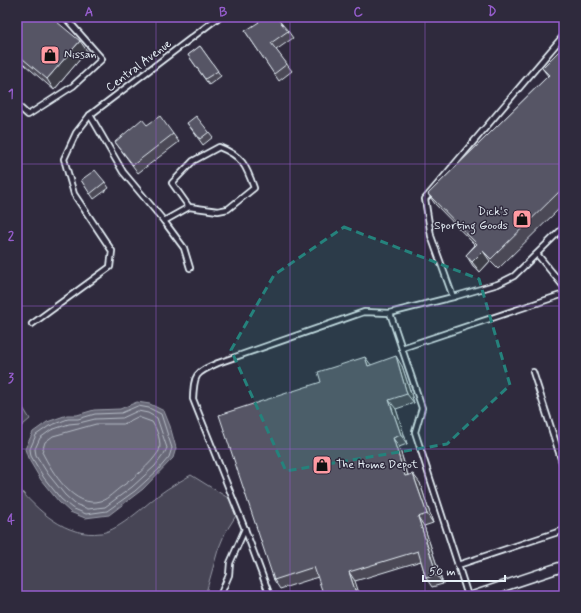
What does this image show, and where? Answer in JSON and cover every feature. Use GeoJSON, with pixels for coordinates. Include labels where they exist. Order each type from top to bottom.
{"type":"FeatureCollection","features":[{"type":"Feature","properties":{"kind":"street"},"geometry":{"type":"LineString","coordinates":[[474,596],[564,566]]}},
{"type":"Feature","properties":{"kind":"lane"},"geometry":{"type":"LineString","coordinates":[[17,105],[28,115],[72,86],[102,59],[65,17]]}},
{"type":"Feature","properties":{"kind":"lane","name":"Central Avenue"},"geometry":{"type":"LineString","coordinates":[[32,324],[110,267],[112,250],[74,194],[64,159],[76,133],[90,115],[218,17]]}},
{"type":"Feature","properties":{"kind":"lane"},"geometry":{"type":"LineString","coordinates":[[453,297],[431,236],[425,199],[564,35]]}},
{"type":"Feature","properties":{"kind":"lane"},"geometry":{"type":"LineString","coordinates":[[90,115],[123,172],[164,221],[184,248],[190,268]]}},
{"type":"Feature","properties":{"kind":"lane"},"geometry":{"type":"LineString","coordinates":[[164,221],[189,206],[218,212],[228,209],[254,188],[247,169],[234,153],[219,147],[193,161],[172,183],[189,206]]}},
{"type":"Feature","properties":{"kind":"lane"},"geometry":{"type":"LineString","coordinates":[[270,596],[193,399],[193,382],[199,371],[364,312],[390,313],[453,297],[504,281],[514,276],[564,227]]}},
{"type":"Feature","properties":{"kind":"lane"},"geometry":{"type":"LineString","coordinates":[[537,254],[564,288]]}},
{"type":"Feature","properties":{"kind":"lane"},"geometry":{"type":"LineString","coordinates":[[402,348],[564,294]]}},
{"type":"Feature","properties":{"kind":"lane"},"geometry":{"type":"LineString","coordinates":[[390,313],[422,408],[415,432],[468,596]]}},
{"type":"Feature","properties":{"kind":"lane"},"geometry":{"type":"LineString","coordinates":[[532,372],[564,468]]}},
{"type":"Feature","properties":{"kind":"lane"},"geometry":{"type":"LineString","coordinates":[[220,596],[229,575],[230,563],[245,529]]}},
{"type":"Feature","properties":{"kind":"lane"},"geometry":{"type":"LineString","coordinates":[[458,565],[564,530]]}},
{"type":"Feature","properties":{"kind":"highlighted area"},"geometry":{"type":"Polygon","coordinates":[[[344,227],[479,279],[510,385],[447,444],[286,471],[231,350],[274,275],[344,227]]]}},
{"type":"Feature","properties":{"kind":"shaded area"},"geometry":{"type":"Polygon","coordinates":[[[17,398],[30,419],[17,430],[17,398]]]}},
{"type":"Feature","properties":{"kind":"shaded area"},"geometry":{"type":"Polygon","coordinates":[[[191,475],[233,501],[237,514],[225,533],[218,550],[205,596],[17,596],[17,486],[43,513],[64,527],[88,533],[101,533],[108,531],[124,522],[171,486],[191,475]]]}},
{"type":"Feature","properties":{"kind":"water"},"geometry":{"type":"Polygon","coordinates":[[[137,402],[150,404],[164,411],[176,448],[173,458],[143,489],[109,515],[85,518],[70,512],[59,502],[41,480],[28,458],[25,449],[33,432],[47,422],[67,415],[77,415],[94,410],[120,409],[137,402]]]}},
{"type":"Feature","properties":{"kind":"building","name":"Nissan"},"geometry":{"type":"Polygon","coordinates":[[[17,17],[51,17],[80,41],[47,79],[17,54],[17,17]]]}},
{"type":"Feature","properties":{"kind":"building"},"geometry":{"type":"Polygon","coordinates":[[[256,17],[276,17],[288,31],[271,43],[287,64],[274,74],[245,31],[259,22],[256,17]]]}},
{"type":"Feature","properties":{"kind":"building"},"geometry":{"type":"Polygon","coordinates":[[[200,46],[218,71],[205,79],[188,55],[200,46]]]}},
{"type":"Feature","properties":{"kind":"building"},"geometry":{"type":"Polygon","coordinates":[[[564,46],[564,187],[491,259],[483,251],[472,262],[466,255],[477,244],[428,194],[549,75],[542,68],[564,46]]]}},
{"type":"Feature","properties":{"kind":"building"},"geometry":{"type":"Polygon","coordinates":[[[160,116],[173,134],[133,165],[115,142],[142,119],[147,125],[160,116]]]}},
{"type":"Feature","properties":{"kind":"building"},"geometry":{"type":"Polygon","coordinates":[[[196,116],[209,132],[200,139],[187,123],[196,116]]]}},
{"type":"Feature","properties":{"kind":"building"},"geometry":{"type":"Polygon","coordinates":[[[95,170],[105,182],[90,194],[81,180],[95,170]]]}},
{"type":"Feature","properties":{"kind":"building","name":"The Home Depot"},"geometry":{"type":"Polygon","coordinates":[[[396,356],[407,394],[389,400],[401,435],[393,438],[405,476],[413,474],[427,514],[418,517],[437,575],[426,578],[418,551],[349,572],[357,596],[324,596],[314,567],[274,580],[219,415],[321,382],[318,372],[365,357],[368,366],[396,356]]]}},
{"type":"Feature","properties":{"kind":"place","name":"Nissan"},"geometry":{"type":"Point","coordinates":[50,55]}},
{"type":"Feature","properties":{"kind":"place","name":"Dick's Sporting Goods"},"geometry":{"type":"Point","coordinates":[522,219]}},
{"type":"Feature","properties":{"kind":"place","name":"The Home Depot"},"geometry":{"type":"Point","coordinates":[322,465]}}]}
